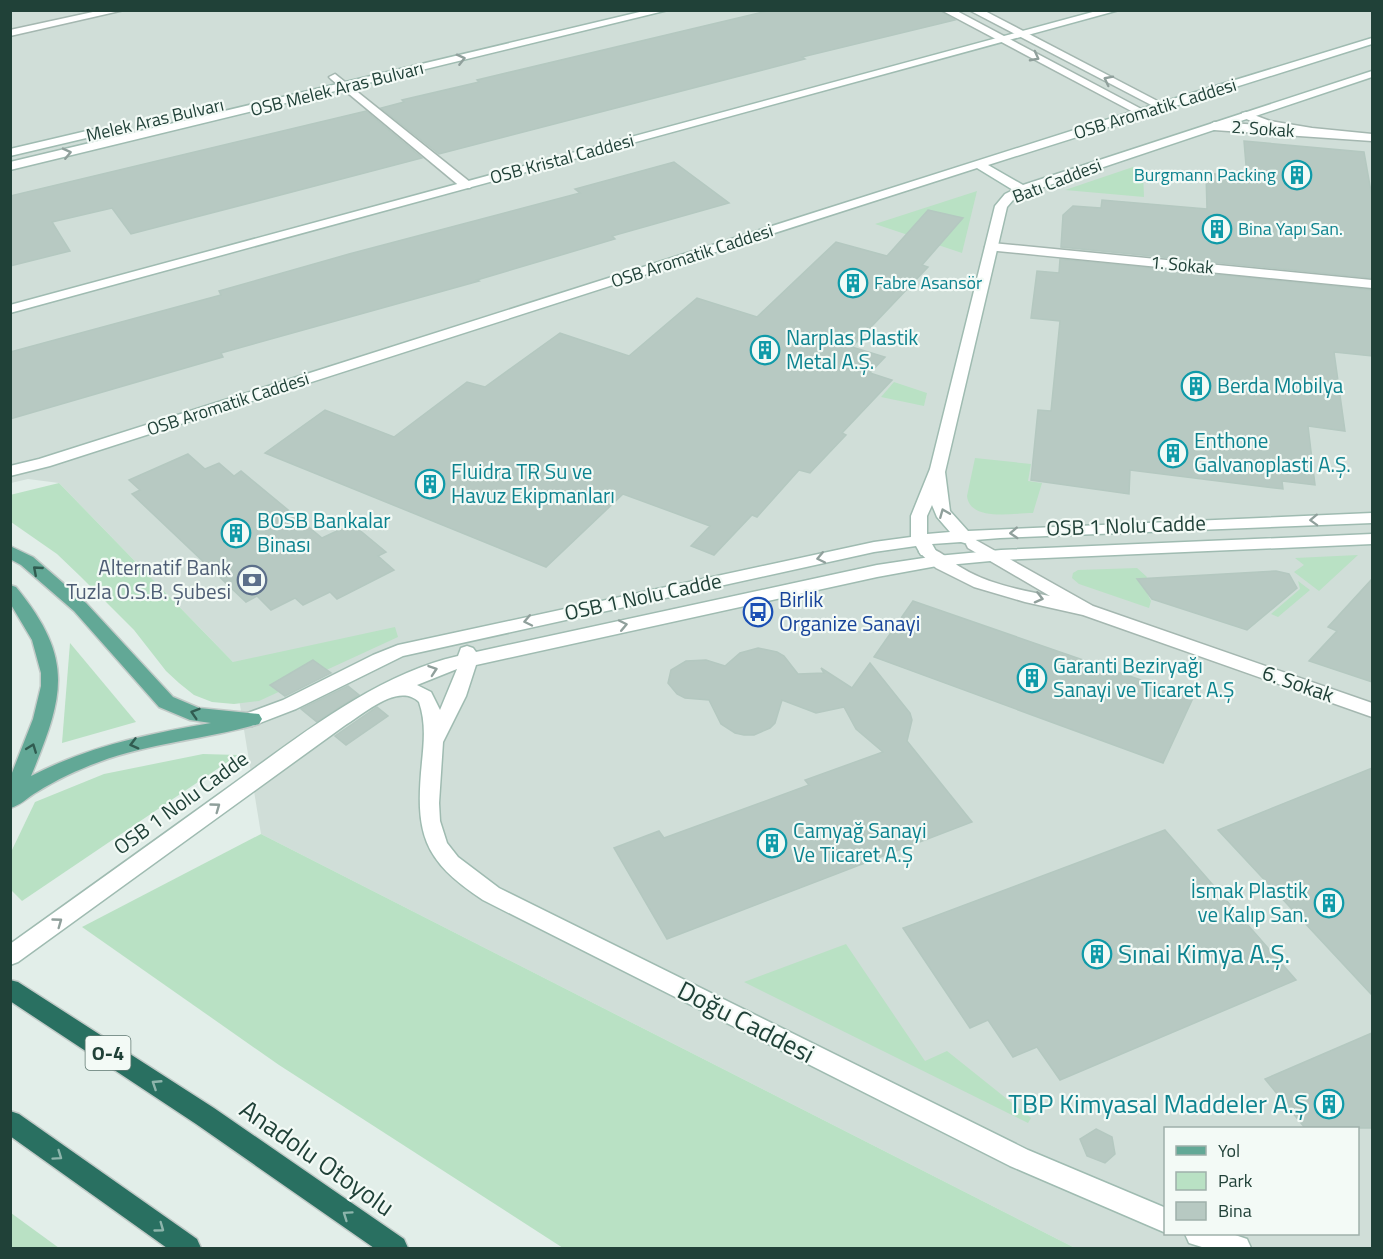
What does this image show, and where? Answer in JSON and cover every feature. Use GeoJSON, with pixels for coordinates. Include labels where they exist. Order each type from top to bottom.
{"type":"FeatureCollection","features":[{"type":"Feature","properties":{"kind":"highway","name":"Anadolu Otoyolu"},"geometry":{"type":"LineString","coordinates":[[10,989],[205,1116],[395,1248]]}},
{"type":"Feature","properties":{"kind":"highway"},"geometry":{"type":"LineString","coordinates":[[10,1122],[188,1248]]}},
{"type":"Feature","properties":{"kind":"main road"},"geometry":{"type":"LineString","coordinates":[[10,552],[27,561],[80,607],[166,702],[197,715],[252,719]]}},
{"type":"Feature","properties":{"kind":"main road"},"geometry":{"type":"LineString","coordinates":[[10,591],[27,613],[41,643],[51,675],[43,719],[11,800]]}},
{"type":"Feature","properties":{"kind":"main road","name":"OSB 1 Nolu Cadde"},"geometry":{"type":"LineString","coordinates":[[11,800],[48,776],[137,742],[214,731],[252,719]]}},
{"type":"Feature","properties":{"kind":"street"},"geometry":{"type":"LineString","coordinates":[[10,33],[119,10]]}},
{"type":"Feature","properties":{"kind":"street","name":"Melek Aras Bulvarı"},"geometry":{"type":"LineString","coordinates":[[10,153],[614,10]]}},
{"type":"Feature","properties":{"kind":"street","name":"OSB Melek Aras Bulvarı"},"geometry":{"type":"LineString","coordinates":[[10,166],[663,10]]}},
{"type":"Feature","properties":{"kind":"street"},"geometry":{"type":"LineString","coordinates":[[946,10],[1141,112]]}},
{"type":"Feature","properties":{"kind":"street"},"geometry":{"type":"LineString","coordinates":[[974,10],[1161,106]]}},
{"type":"Feature","properties":{"kind":"street","name":"OSB Kristal Caddesi"},"geometry":{"type":"LineString","coordinates":[[10,309],[1114,10]]}},
{"type":"Feature","properties":{"kind":"street","name":"OSB Aromatik Caddesi"},"geometry":{"type":"LineString","coordinates":[[10,471],[55,459],[1141,112],[1372,41]]}},
{"type":"Feature","properties":{"kind":"street","name":"Batı Caddesi"},"geometry":{"type":"LineString","coordinates":[[929,551],[917,529],[919,516],[938,469],[1001,206],[1009,197],[1022,190],[1372,74]]}},
{"type":"Feature","properties":{"kind":"street"},"geometry":{"type":"LineString","coordinates":[[335,77],[466,185]]}},
{"type":"Feature","properties":{"kind":"street","name":"2. Sokak"},"geometry":{"type":"LineString","coordinates":[[1246,115],[1267,124],[1312,132]]}},
{"type":"Feature","properties":{"kind":"street","name":"2. Sokak"},"geometry":{"type":"LineString","coordinates":[[1214,126],[1372,138]]}},
{"type":"Feature","properties":{"kind":"street"},"geometry":{"type":"LineString","coordinates":[[980,165],[1022,190]]}},
{"type":"Feature","properties":{"kind":"street","name":"1. Sokak"},"geometry":{"type":"LineString","coordinates":[[992,247],[1372,284]]}},
{"type":"Feature","properties":{"kind":"street","name":"Batı Caddesi"},"geometry":{"type":"LineString","coordinates":[[938,469],[942,515],[951,526],[969,540]]}},
{"type":"Feature","properties":{"kind":"street","name":"OSB 1 Nolu Cadde"},"geometry":{"type":"LineString","coordinates":[[10,956],[300,746],[395,688],[426,672],[470,659],[877,571],[929,551],[969,540],[1372,518]]}},
{"type":"Feature","properties":{"kind":"street","name":"OSB 1 Nolu Cadde"},"geometry":{"type":"LineString","coordinates":[[252,719],[271,714],[372,661],[398,651],[841,553],[929,551],[993,556],[1372,539]]}},
{"type":"Feature","properties":{"kind":"street","name":"6. Sokak"},"geometry":{"type":"LineString","coordinates":[[969,540],[1087,610]]}},
{"type":"Feature","properties":{"kind":"street","name":"6. Sokak"},"geometry":{"type":"LineString","coordinates":[[929,551],[978,581],[1087,610],[1372,710]]}},
{"type":"Feature","properties":{"kind":"street"},"geometry":{"type":"LineString","coordinates":[[445,639],[459,642],[465,647],[470,659]]}},
{"type":"Feature","properties":{"kind":"street","name":"Doğu Caddesi"},"geometry":{"type":"LineString","coordinates":[[434,741],[470,659]]}},
{"type":"Feature","properties":{"kind":"street","name":"Doğu Caddesi"},"geometry":{"type":"LineString","coordinates":[[395,688],[415,690],[427,700],[431,711],[434,741],[427,799],[432,828],[444,854],[455,869],[468,880],[533,915],[1027,1162],[1164,1220]]}},
{"type":"Feature","properties":{"kind":"street"},"geometry":{"type":"LineString","coordinates":[[1203,1235],[1238,1248]]}},
{"type":"Feature","properties":{"kind":"shaded area"},"geometry":{"type":"Polygon","coordinates":[[[10,11],[1372,11],[1372,1248],[1075,1248],[261,834],[233,662],[59,483],[28,479],[11,483],[10,11]]]}},
{"type":"Feature","properties":{"kind":"green space"},"geometry":{"type":"Polygon","coordinates":[[[1133,167],[1143,170],[1144,197],[1065,190],[1133,167]]]}},
{"type":"Feature","properties":{"kind":"green space"},"geometry":{"type":"Polygon","coordinates":[[[977,191],[962,253],[875,224],[977,191]]]}},
{"type":"Feature","properties":{"kind":"green space"},"geometry":{"type":"Polygon","coordinates":[[[894,382],[927,393],[924,406],[881,397],[894,382]]]}},
{"type":"Feature","properties":{"kind":"green space"},"geometry":{"type":"Polygon","coordinates":[[[975,458],[1031,464],[1028,481],[1042,483],[1033,513],[994,514],[976,510],[970,504],[967,496],[975,458]]]}},
{"type":"Feature","properties":{"kind":"green space"},"geometry":{"type":"Polygon","coordinates":[[[59,483],[233,662],[395,627],[398,637],[259,701],[234,704],[212,702],[194,695],[166,671],[134,630],[57,554],[11,522],[10,495],[59,483]]]}},
{"type":"Feature","properties":{"kind":"green space"},"geometry":{"type":"Polygon","coordinates":[[[1358,555],[1319,591],[1294,572],[1304,565],[1295,558],[1358,555]]]}},
{"type":"Feature","properties":{"kind":"green space"},"geometry":{"type":"Polygon","coordinates":[[[1137,568],[1147,577],[1143,585],[1151,601],[1149,608],[1079,584],[1072,578],[1073,573],[1078,570],[1137,568]]]}},
{"type":"Feature","properties":{"kind":"green space"},"geometry":{"type":"Polygon","coordinates":[[[1298,581],[1310,590],[1278,617],[1271,614],[1300,589],[1298,581]]]}},
{"type":"Feature","properties":{"kind":"green space"},"geometry":{"type":"Polygon","coordinates":[[[70,643],[136,722],[62,743],[70,643]]]}},
{"type":"Feature","properties":{"kind":"green space"},"geometry":{"type":"Polygon","coordinates":[[[203,754],[238,755],[22,901],[11,890],[11,852],[35,802],[104,774],[203,754]]]}},
{"type":"Feature","properties":{"kind":"green space"},"geometry":{"type":"Polygon","coordinates":[[[261,834],[1075,1248],[563,1248],[279,1065],[82,927],[261,834]]]}},
{"type":"Feature","properties":{"kind":"green space"},"geometry":{"type":"Polygon","coordinates":[[[846,944],[925,1061],[947,1051],[1031,1118],[1028,1123],[744,982],[846,944]]]}},
{"type":"Feature","properties":{"kind":"green space"},"geometry":{"type":"Polygon","coordinates":[[[11,1213],[59,1248],[11,1248],[11,1213]]]}},
{"type":"Feature","properties":{"kind":"building"},"geometry":{"type":"Polygon","coordinates":[[[771,10],[939,10],[955,20],[802,57],[805,59],[439,154],[381,108],[404,102],[402,100],[479,82],[477,80],[771,10]]]}},
{"type":"Feature","properties":{"kind":"building"},"geometry":{"type":"Polygon","coordinates":[[[366,111],[422,158],[131,234],[112,208],[52,222],[70,251],[10,266],[10,196],[366,111]]]}},
{"type":"Feature","properties":{"kind":"building"},"geometry":{"type":"Polygon","coordinates":[[[1244,141],[1364,152],[1372,197],[1372,278],[1061,247],[1063,215],[1073,206],[1101,208],[1102,200],[1207,209],[1206,173],[1247,177],[1244,141]]]}},
{"type":"Feature","properties":{"kind":"building"},"geometry":{"type":"Polygon","coordinates":[[[674,162],[729,203],[612,236],[615,239],[477,280],[479,281],[221,353],[223,357],[10,419],[10,352],[221,295],[219,291],[349,254],[580,193],[575,189],[674,162]]]}},
{"type":"Feature","properties":{"kind":"building"},"geometry":{"type":"Polygon","coordinates":[[[928,210],[963,218],[922,265],[928,267],[852,347],[885,357],[870,373],[892,380],[842,433],[846,435],[810,473],[799,470],[757,517],[752,515],[714,555],[691,546],[710,526],[623,494],[546,567],[265,453],[325,410],[394,437],[467,382],[485,387],[560,333],[629,356],[697,298],[757,317],[836,242],[887,256],[928,210]]]}},
{"type":"Feature","properties":{"kind":"building"},"geometry":{"type":"Polygon","coordinates":[[[1060,259],[1372,290],[1372,356],[1334,352],[1345,431],[1308,426],[1315,485],[1282,481],[1283,489],[1130,470],[1129,494],[1031,480],[1038,410],[1051,411],[1060,321],[1031,318],[1037,271],[1059,273],[1060,259]]]}},
{"type":"Feature","properties":{"kind":"building","name":"BOSB Bankalar Binası"},"geometry":{"type":"Polygon","coordinates":[[[188,454],[205,469],[219,463],[234,476],[241,471],[322,538],[352,524],[386,552],[378,556],[394,570],[337,599],[330,592],[303,605],[295,598],[271,610],[257,596],[246,602],[132,494],[140,490],[129,480],[188,454]]]}},
{"type":"Feature","properties":{"kind":"building"},"geometry":{"type":"Polygon","coordinates":[[[1276,571],[1289,574],[1297,588],[1247,630],[1152,599],[1137,579],[1276,571]]]}},
{"type":"Feature","properties":{"kind":"building"},"geometry":{"type":"Polygon","coordinates":[[[1372,579],[1372,682],[1309,661],[1337,631],[1328,627],[1372,579]]]}},
{"type":"Feature","properties":{"kind":"building","name":"Garanti Beziryağı Sanayi ve Ticaret A.Ş"},"geometry":{"type":"Polygon","coordinates":[[[913,601],[1193,698],[1163,763],[874,657],[913,601]]]}},
{"type":"Feature","properties":{"kind":"building","name":"Camyağ Sanayi Ve Ticaret A.Ş"},"geometry":{"type":"Polygon","coordinates":[[[758,648],[784,656],[798,674],[824,673],[821,668],[852,688],[870,663],[910,713],[912,720],[907,741],[972,822],[667,939],[614,848],[659,831],[664,838],[809,785],[805,780],[883,752],[856,729],[844,707],[816,713],[782,700],[775,723],[770,728],[754,735],[744,735],[735,733],[721,724],[709,700],[685,698],[677,694],[668,683],[671,670],[686,661],[706,660],[725,666],[740,653],[758,648]]]}},
{"type":"Feature","properties":{"kind":"building"},"geometry":{"type":"Polygon","coordinates":[[[313,660],[331,673],[285,696],[270,685],[313,660]]]}},
{"type":"Feature","properties":{"kind":"building"},"geometry":{"type":"Polygon","coordinates":[[[348,686],[359,695],[317,722],[301,709],[348,686]]]}},
{"type":"Feature","properties":{"kind":"building"},"geometry":{"type":"Polygon","coordinates":[[[377,707],[388,716],[346,745],[335,736],[377,707]]]}},
{"type":"Feature","properties":{"kind":"building","name":"İsmak Plastik ve Kalıp San."},"geometry":{"type":"Polygon","coordinates":[[[1372,768],[1372,995],[1218,830],[1372,768]]]}},
{"type":"Feature","properties":{"kind":"building","name":"Sınai Kimya A.Ş."},"geometry":{"type":"Polygon","coordinates":[[[1165,830],[1296,980],[1060,1080],[1037,1047],[1013,1057],[988,1020],[970,1028],[903,928],[1165,830]]]}},
{"type":"Feature","properties":{"kind":"building","name":"TBP Kimyasal Maddeler A.Ş"},"geometry":{"type":"Polygon","coordinates":[[[1372,1033],[1372,1128],[1304,1127],[1265,1079],[1372,1033]]]}},
{"type":"Feature","properties":{"kind":"building"},"geometry":{"type":"Polygon","coordinates":[[[1096,1129],[1112,1137],[1115,1154],[1105,1163],[1087,1156],[1080,1139],[1096,1129]]]}},
{"type":"Feature","properties":{"kind":"place","name":"Burgmann Packing"},"geometry":{"type":"Point","coordinates":[1297,175]}},
{"type":"Feature","properties":{"kind":"place","name":"Bina Yapı San."},"geometry":{"type":"Point","coordinates":[1217,229]}},
{"type":"Feature","properties":{"kind":"place","name":"Fabre Asansör"},"geometry":{"type":"Point","coordinates":[853,283]}},
{"type":"Feature","properties":{"kind":"place","name":"Narplas Plastik Metal A.Ş."},"geometry":{"type":"Point","coordinates":[765,350]}},
{"type":"Feature","properties":{"kind":"place","name":"Berda Mobilya"},"geometry":{"type":"Point","coordinates":[1196,386]}},
{"type":"Feature","properties":{"kind":"place","name":"Enthone Galvanoplasti A.Ş."},"geometry":{"type":"Point","coordinates":[1173,453]}},
{"type":"Feature","properties":{"kind":"place","name":"Fluidra TR Su ve Havuz Ekipmanları"},"geometry":{"type":"Point","coordinates":[430,484]}},
{"type":"Feature","properties":{"kind":"place","name":"BOSB Bankalar Binası"},"geometry":{"type":"Point","coordinates":[236,533]}},
{"type":"Feature","properties":{"kind":"place","name":"Alternatif Bank Tuzla O.S.B. Şubesi"},"geometry":{"type":"Point","coordinates":[252,580]}},
{"type":"Feature","properties":{"kind":"place","name":"Birlik Organize Sanayi"},"geometry":{"type":"Point","coordinates":[758,612]}},
{"type":"Feature","properties":{"kind":"place","name":"Garanti Beziryağı Sanayi ve Ticaret A.Ş"},"geometry":{"type":"Point","coordinates":[1032,678]}},
{"type":"Feature","properties":{"kind":"place","name":"Camyağ Sanayi Ve Ticaret A.Ş"},"geometry":{"type":"Point","coordinates":[772,843]}},
{"type":"Feature","properties":{"kind":"place","name":"İsmak Plastik ve Kalıp San."},"geometry":{"type":"Point","coordinates":[1329,903]}},
{"type":"Feature","properties":{"kind":"place","name":"Sınai Kimya A.Ş."},"geometry":{"type":"Point","coordinates":[1097,954]}},
{"type":"Feature","properties":{"kind":"place","name":"TBP Kimyasal Maddeler A.Ş"},"geometry":{"type":"Point","coordinates":[1329,1104]}}]}
